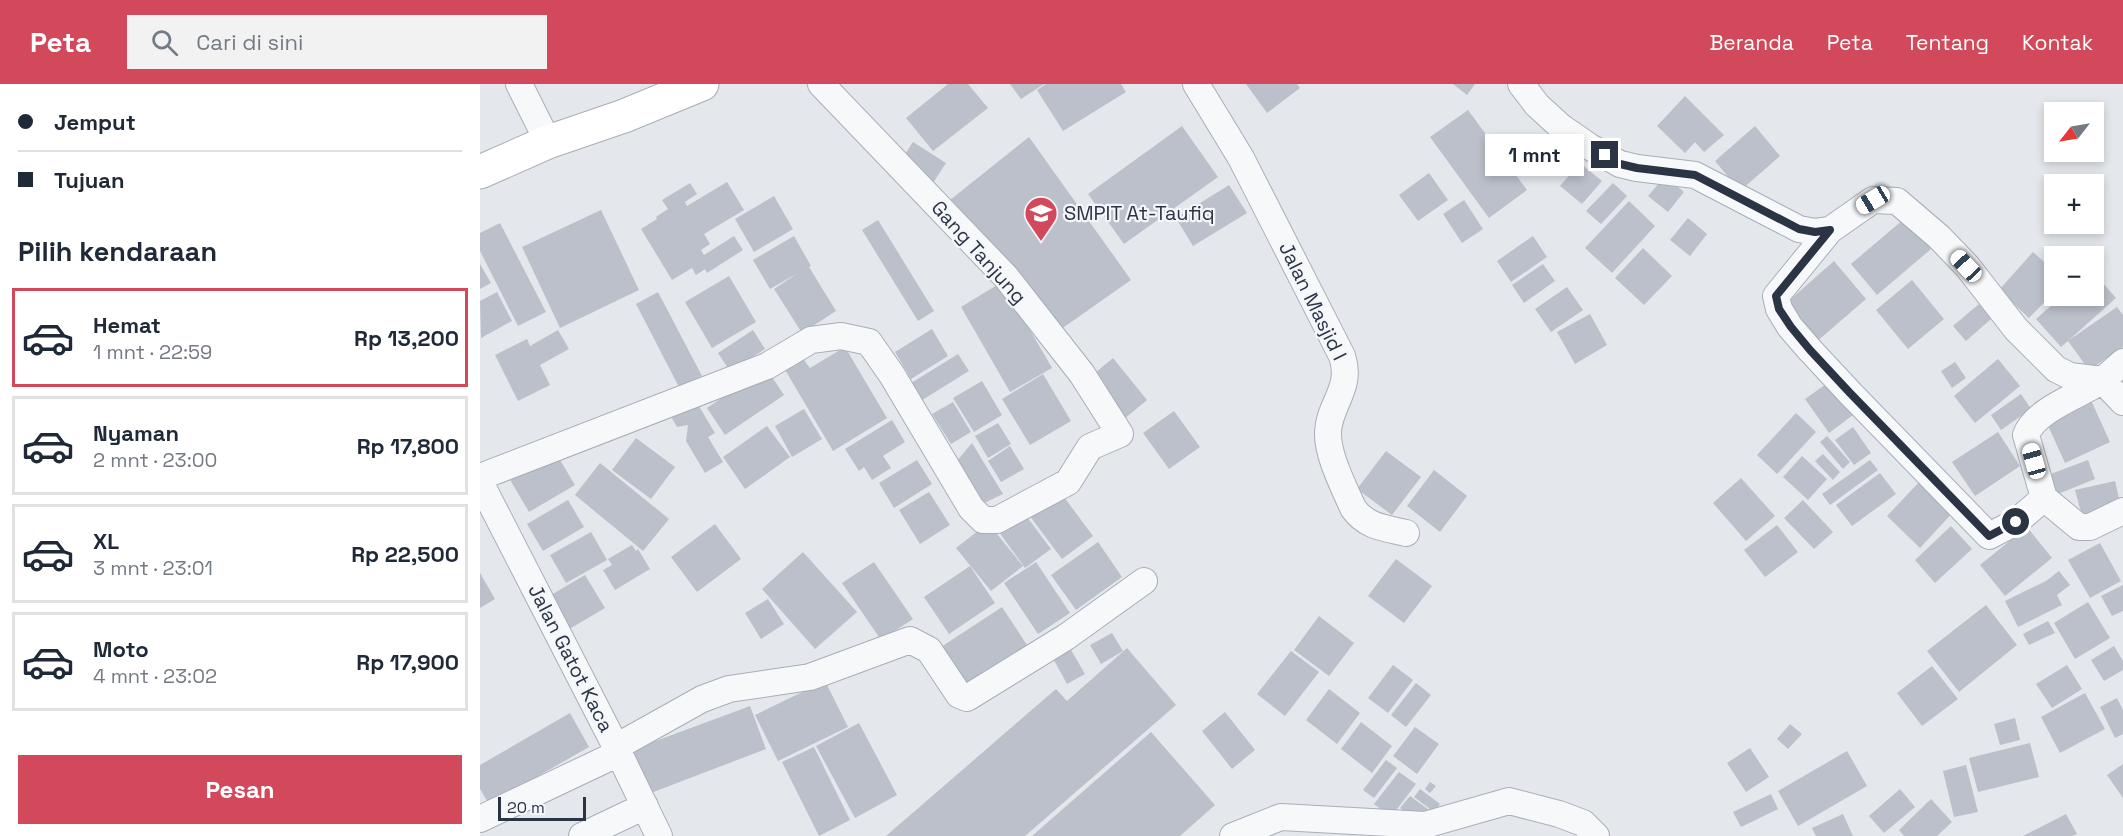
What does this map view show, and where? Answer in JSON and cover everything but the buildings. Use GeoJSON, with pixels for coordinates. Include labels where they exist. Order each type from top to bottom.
{"type":"FeatureCollection","features":[{"type":"Feature","properties":{"kind":"street"},"geometry":{"type":"LineString","coordinates":[[519,84],[548,142]]}},
{"type":"Feature","properties":{"kind":"street"},"geometry":{"type":"LineString","coordinates":[[480,172],[548,142],[624,116],[702,84]]}},
{"type":"Feature","properties":{"kind":"street","name":"Gang Tanjung"},"geometry":{"type":"LineString","coordinates":[[481,484],[767,366],[811,340],[841,336],[869,342],[892,375],[971,508],[983,520],[997,520],[1068,482],[1090,447],[1120,434],[1082,374],[1006,277],[821,84]]}},
{"type":"Feature","properties":{"kind":"street","name":"Jalan Masjid I"},"geometry":{"type":"LineString","coordinates":[[1196,84],[1240,158],[1342,356],[1346,373],[1328,432],[1330,447],[1353,508],[1369,524],[1406,533]]}},
{"type":"Feature","properties":{"kind":"street"},"geometry":{"type":"LineString","coordinates":[[1521,84],[1537,105],[1561,127],[1620,164],[1695,175],[1799,229],[1815,232],[1830,230]]}},
{"type":"Feature","properties":{"kind":"street"},"geometry":{"type":"LineString","coordinates":[[2044,498],[2016,522],[1989,536],[1850,393],[1791,327],[1779,309],[1776,296],[1830,230],[1873,200],[1897,201],[1939,237],[1966,266],[2016,328],[2056,369],[2070,376],[2102,380],[2123,402]]}},
{"type":"Feature","properties":{"kind":"street"},"geometry":{"type":"LineString","coordinates":[[2123,362],[2102,380],[2042,414],[2029,427],[2026,435],[2044,498],[2079,527],[2090,527],[2123,511]]}},
{"type":"Feature","properties":{"kind":"street","name":"Jalan Gatot Kaca"},"geometry":{"type":"LineString","coordinates":[[481,484],[618,750],[659,836]]}},
{"type":"Feature","properties":{"kind":"street"},"geometry":{"type":"LineString","coordinates":[[480,819],[618,750],[702,699],[729,689],[810,677],[910,640],[929,650],[959,695],[968,698],[1066,637],[1144,581]]}},
{"type":"Feature","properties":{"kind":"street"},"geometry":{"type":"LineString","coordinates":[[1233,836],[1281,817],[1425,825],[1509,801],[1583,823],[1596,836]]}},
{"type":"Feature","properties":{"kind":"street"},"geometry":{"type":"LineString","coordinates":[[582,836],[645,806]]}},
{"type":"Feature","properties":{"kind":"place","name":"SMPIT At-Taufiq"},"geometry":{"type":"Point","coordinates":[1041,242]}},
{"type":"Feature","properties":{"kind":"route"},"geometry":{"type":"LineString","coordinates":[[1605,155],[1620,164],[1637,168],[1695,175],[1799,229],[1815,232],[1830,230],[1776,296],[1779,309],[1791,327],[1850,393],[1989,536],[2016,522]]}}]}
